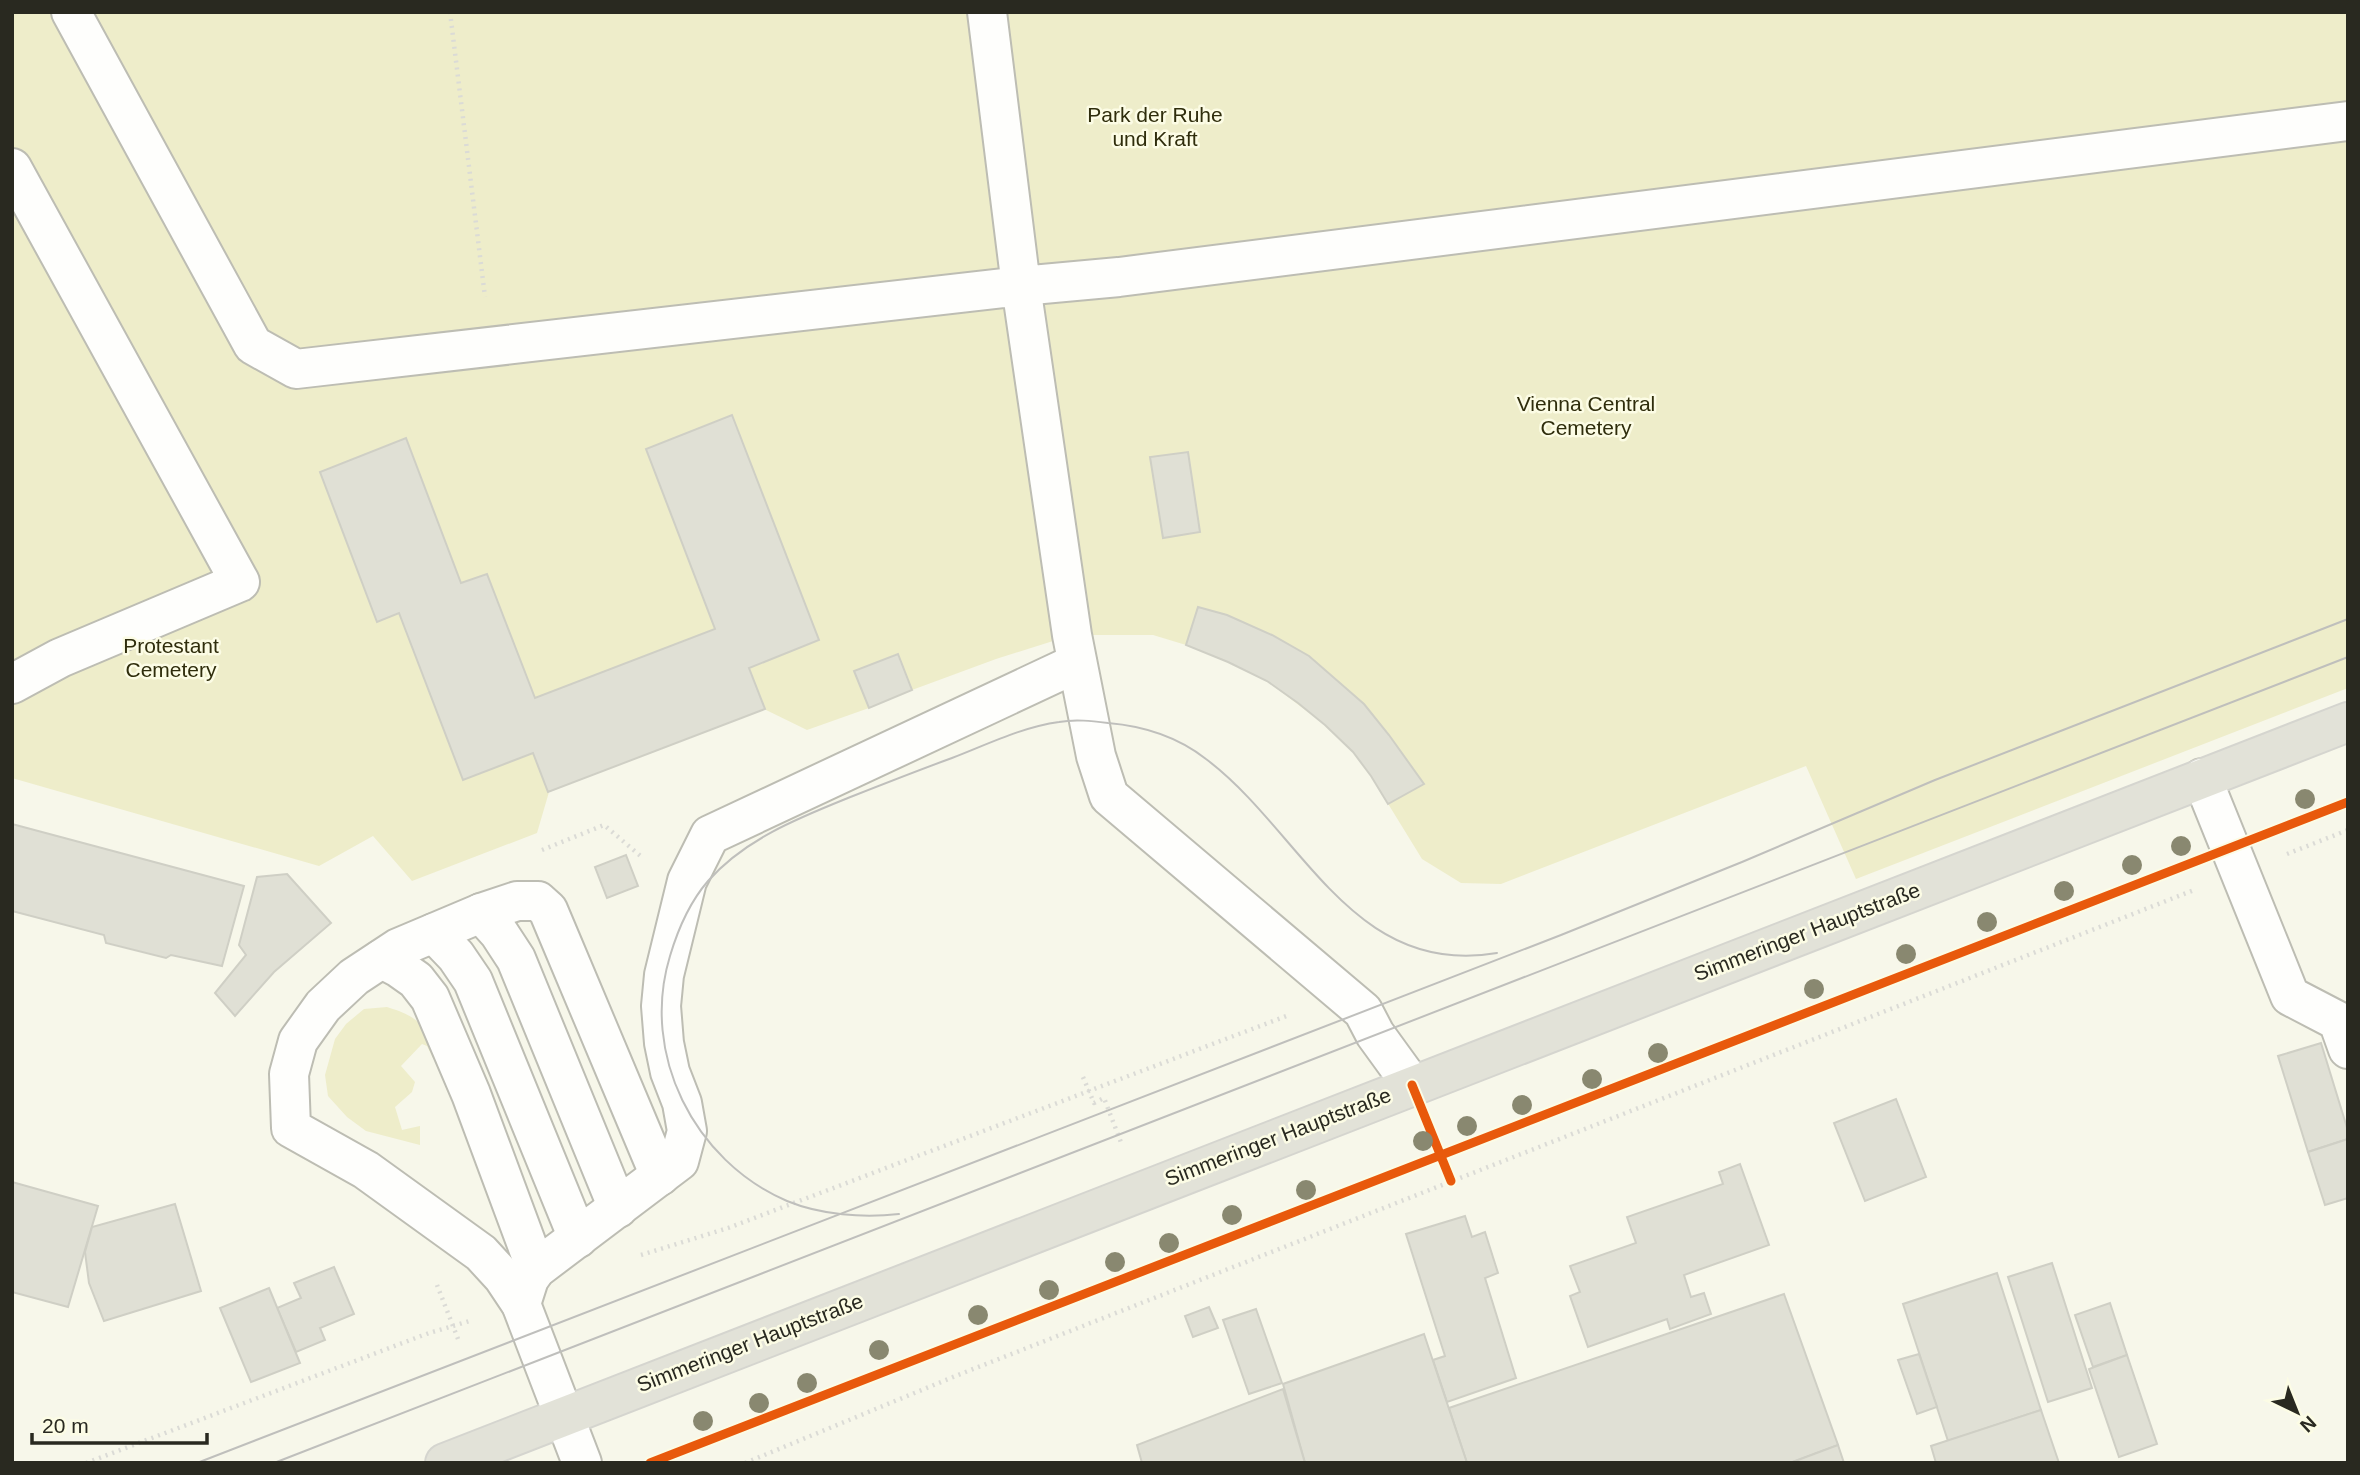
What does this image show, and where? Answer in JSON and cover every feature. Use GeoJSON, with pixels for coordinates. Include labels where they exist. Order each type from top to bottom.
{"type":"FeatureCollection","features":[{"type":"Feature","properties":{"kind":"main road","name":"Simmeringer Hauptstraße"},"geometry":{"type":"LineString","coordinates":[[444,1463],[2348,722]]}},
{"type":"Feature","properties":{"kind":"street"},"geometry":{"type":"LineString","coordinates":[[71,12],[253,345],[296,369],[1119,277],[2348,121]]}},
{"type":"Feature","properties":{"kind":"street"},"geometry":{"type":"LineString","coordinates":[[987,12],[1021,286],[1077,663],[1096,756],[1109,796],[1363,1011],[1412,1085]]}},
{"type":"Feature","properties":{"kind":"street"},"geometry":{"type":"LineString","coordinates":[[12,168],[240,582],[60,658],[12,684]]}},
{"type":"Feature","properties":{"kind":"street"},"geometry":{"type":"LineString","coordinates":[[521,1304],[529,1279],[536,1269],[680,1161],[687,1131],[682,1103],[670,1072],[661,1006],[664,975],[687,881],[710,835],[1077,663]]}},
{"type":"Feature","properties":{"kind":"street"},"geometry":{"type":"LineString","coordinates":[[2202,778],[2290,996],[2338,1021],[2348,1049]]}},
{"type":"Feature","properties":{"kind":"street"},"geometry":{"type":"LineString","coordinates":[[582,1463],[521,1304],[503,1277],[481,1253],[366,1170],[291,1128],[289,1074],[298,1041],[323,1006],[354,977],[398,948],[481,913],[517,901],[538,901],[548,910],[660,1176]]}},
{"type":"Feature","properties":{"kind":"street"},"geometry":{"type":"LineString","coordinates":[[481,913],[499,933],[516,959],[618,1208]]}},
{"type":"Feature","properties":{"kind":"street"},"geometry":{"type":"LineString","coordinates":[[434,933],[456,956],[473,981],[578,1238]]}},
{"type":"Feature","properties":{"kind":"street"},"geometry":{"type":"LineString","coordinates":[[382,960],[416,980],[430,998],[471,1094],[536,1269]]}},
{"type":"Feature","properties":{"kind":"path"},"geometry":{"type":"LineString","coordinates":[[450,12],[491,347]]}},
{"type":"Feature","properties":{"kind":"path"},"geometry":{"type":"LineString","coordinates":[[744,1463],[958,1375],[2348,830]]}},
{"type":"Feature","properties":{"kind":"path"},"geometry":{"type":"LineString","coordinates":[[636,1257],[728,1228],[981,1133],[1326,1000],[1340,991]]}},
{"type":"Feature","properties":{"kind":"path"},"geometry":{"type":"LineString","coordinates":[[1446,1168],[1451,1181]]}},
{"type":"Feature","properties":{"kind":"path"},"geometry":{"type":"LineString","coordinates":[[86,1463],[429,1333],[521,1304]]}},
{"type":"Feature","properties":{"kind":"path"},"geometry":{"type":"LineString","coordinates":[[453,1326],[458,1339]]}},
{"type":"Feature","properties":{"kind":"path"},"geometry":{"type":"LineString","coordinates":[[664,1460],[677,1452]]}},
{"type":"Feature","properties":{"kind":"green space","name":"Vienna Central Cemetery"},"geometry":{"type":"Polygon","coordinates":[[[12,12],[2348,12],[2348,688],[1856,879],[1806,766],[1501,884],[1461,883],[1422,859],[1371,776],[1353,752],[1325,725],[1267,681],[1186,645],[1153,635],[1072,635],[912,690],[897,654],[854,671],[869,708],[807,730],[764,709],[549,792],[537,833],[412,881],[373,836],[319,866],[12,778],[12,12]]]}},
{"type":"Feature","properties":{"kind":"green space"},"geometry":{"type":"Polygon","coordinates":[[[387,1007],[407,1015],[419,1024],[436,1057],[433,1058],[427,1046],[422,1044],[401,1066],[415,1082],[412,1092],[395,1107],[402,1130],[420,1126],[420,1145],[366,1131],[347,1117],[328,1096],[325,1075],[335,1039],[346,1024],[364,1009],[387,1007]]]}},
{"type":"Feature","properties":{"kind":"building"},"geometry":{"type":"Polygon","coordinates":[[[732,415],[819,640],[749,668],[765,709],[548,792],[533,753],[463,780],[399,613],[377,622],[320,472],[406,438],[461,583],[487,574],[535,698],[715,629],[646,449],[732,415]]]}},
{"type":"Feature","properties":{"kind":"building"},"geometry":{"type":"Polygon","coordinates":[[[1188,452],[1200,532],[1163,538],[1150,457],[1188,452]]]}},
{"type":"Feature","properties":{"kind":"building"},"geometry":{"type":"Polygon","coordinates":[[[1198,607],[1227,615],[1272,635],[1309,656],[1364,704],[1424,784],[1388,804],[1353,752],[1298,703],[1267,681],[1186,645],[1198,607]]]}},
{"type":"Feature","properties":{"kind":"building"},"geometry":{"type":"Polygon","coordinates":[[[898,654],[912,690],[869,708],[854,671],[898,654]]]}},
{"type":"Feature","properties":{"kind":"building"},"geometry":{"type":"Polygon","coordinates":[[[12,824],[244,886],[222,966],[171,955],[166,958],[106,943],[104,935],[12,911],[12,824]]]}},
{"type":"Feature","properties":{"kind":"building"},"geometry":{"type":"Polygon","coordinates":[[[626,855],[638,886],[607,898],[595,867],[626,855]]]}},
{"type":"Feature","properties":{"kind":"building"},"geometry":{"type":"Polygon","coordinates":[[[287,874],[331,923],[274,972],[235,1016],[215,993],[246,955],[239,945],[257,877],[287,874]]]}},
{"type":"Feature","properties":{"kind":"building"},"geometry":{"type":"Polygon","coordinates":[[[2321,1043],[2348,1131],[2348,1139],[2308,1152],[2278,1056],[2321,1043]]]}},
{"type":"Feature","properties":{"kind":"building"},"geometry":{"type":"Polygon","coordinates":[[[1896,1099],[1926,1177],[1865,1201],[1834,1123],[1896,1099]]]}},
{"type":"Feature","properties":{"kind":"building"},"geometry":{"type":"Polygon","coordinates":[[[2348,1139],[2348,1198],[2325,1205],[2308,1152],[2348,1139]]]}},
{"type":"Feature","properties":{"kind":"building"},"geometry":{"type":"Polygon","coordinates":[[[1740,1164],[1769,1245],[1684,1275],[1691,1297],[1704,1293],[1711,1314],[1670,1329],[1667,1319],[1588,1347],[1570,1296],[1580,1292],[1570,1266],[1636,1243],[1627,1217],[1723,1184],[1719,1172],[1740,1164]]]}},
{"type":"Feature","properties":{"kind":"building"},"geometry":{"type":"Polygon","coordinates":[[[12,1182],[98,1206],[68,1307],[12,1292],[12,1182]]]}},
{"type":"Feature","properties":{"kind":"building"},"geometry":{"type":"Polygon","coordinates":[[[175,1204],[201,1291],[104,1321],[89,1283],[85,1252],[92,1227],[175,1204]]]}},
{"type":"Feature","properties":{"kind":"building"},"geometry":{"type":"Polygon","coordinates":[[[1465,1216],[1472,1237],[1485,1232],[1498,1273],[1485,1278],[1516,1378],[1447,1402],[1433,1360],[1445,1356],[1406,1234],[1465,1216]]]}},
{"type":"Feature","properties":{"kind":"building"},"geometry":{"type":"Polygon","coordinates":[[[2052,1263],[2092,1388],[2048,1402],[2008,1277],[2052,1263]]]}},
{"type":"Feature","properties":{"kind":"building"},"geometry":{"type":"Polygon","coordinates":[[[334,1267],[354,1314],[320,1328],[325,1340],[296,1352],[277,1308],[301,1298],[294,1283],[334,1267]]]}},
{"type":"Feature","properties":{"kind":"building"},"geometry":{"type":"Polygon","coordinates":[[[1997,1273],[2041,1410],[1948,1441],[1903,1304],[1997,1273]]]}},
{"type":"Feature","properties":{"kind":"building"},"geometry":{"type":"Polygon","coordinates":[[[269,1288],[300,1363],[251,1382],[220,1308],[269,1288]]]}},
{"type":"Feature","properties":{"kind":"building"},"geometry":{"type":"Polygon","coordinates":[[[1784,1294],[1838,1445],[1790,1463],[1467,1463],[1449,1408],[1784,1294]]]}},
{"type":"Feature","properties":{"kind":"building"},"geometry":{"type":"Polygon","coordinates":[[[2110,1303],[2127,1355],[2093,1367],[2075,1315],[2110,1303]]]}},
{"type":"Feature","properties":{"kind":"building"},"geometry":{"type":"Polygon","coordinates":[[[1209,1307],[1218,1328],[1193,1337],[1185,1316],[1209,1307]]]}},
{"type":"Feature","properties":{"kind":"building"},"geometry":{"type":"Polygon","coordinates":[[[1256,1309],[1282,1383],[1249,1394],[1223,1320],[1256,1309]]]}},
{"type":"Feature","properties":{"kind":"building"},"geometry":{"type":"Polygon","coordinates":[[[1424,1334],[1467,1463],[1305,1463],[1283,1384],[1424,1334]]]}},
{"type":"Feature","properties":{"kind":"building"},"geometry":{"type":"Polygon","coordinates":[[[1919,1354],[1937,1407],[1917,1414],[1898,1360],[1919,1354]]]}},
{"type":"Feature","properties":{"kind":"building"},"geometry":{"type":"Polygon","coordinates":[[[2127,1355],[2157,1444],[2119,1457],[2089,1369],[2127,1355]]]}},
{"type":"Feature","properties":{"kind":"building"},"geometry":{"type":"Polygon","coordinates":[[[1283,1389],[1305,1463],[1142,1463],[1137,1445],[1283,1389]]]}},
{"type":"Feature","properties":{"kind":"building"},"geometry":{"type":"Polygon","coordinates":[[[2041,1410],[2059,1463],[1936,1463],[1931,1446],[2041,1410]]]}},
{"type":"Feature","properties":{"kind":"building"},"geometry":{"type":"Polygon","coordinates":[[[1838,1445],[1844,1463],[1790,1463],[1838,1445]]]}},
{"type":"Feature","properties":{"kind":"tram line"},"geometry":{"type":"LineString","coordinates":[[197,1463],[1561,935],[1935,780],[2348,619]]}},
{"type":"Feature","properties":{"kind":"tram line"},"geometry":{"type":"LineString","coordinates":[[274,1463],[2348,657]]}},
{"type":"Feature","properties":{"kind":"tram line"},"geometry":{"type":"LineString","coordinates":[[899,1214],[871,1216],[814,1210],[787,1201],[754,1183],[725,1160],[701,1132],[682,1100],[669,1066],[663,1030],[663,993],[673,946],[690,907],[708,881],[739,853],[775,830],[814,812],[1031,728],[1077,720],[1135,727],[1172,739],[1206,759],[1240,789],[1333,892],[1367,922],[1404,943],[1447,955],[1497,953]]}},
{"type":"Feature","properties":{"kind":"cycle path"},"geometry":{"type":"LineString","coordinates":[[650,1463],[2348,802]]}},
{"type":"Feature","properties":{"kind":"cycle path"},"geometry":{"type":"LineString","coordinates":[[1412,1085],[1451,1181]]}},
{"type":"Feature","properties":{"kind":"park label","name":"Park der Ruhe und Kraft"},"geometry":{"type":"Point","coordinates":[1155,127]}},
{"type":"Feature","properties":{"kind":"park label","name":"Protestant Cemetery"},"geometry":{"type":"Point","coordinates":[171,658]}}]}
